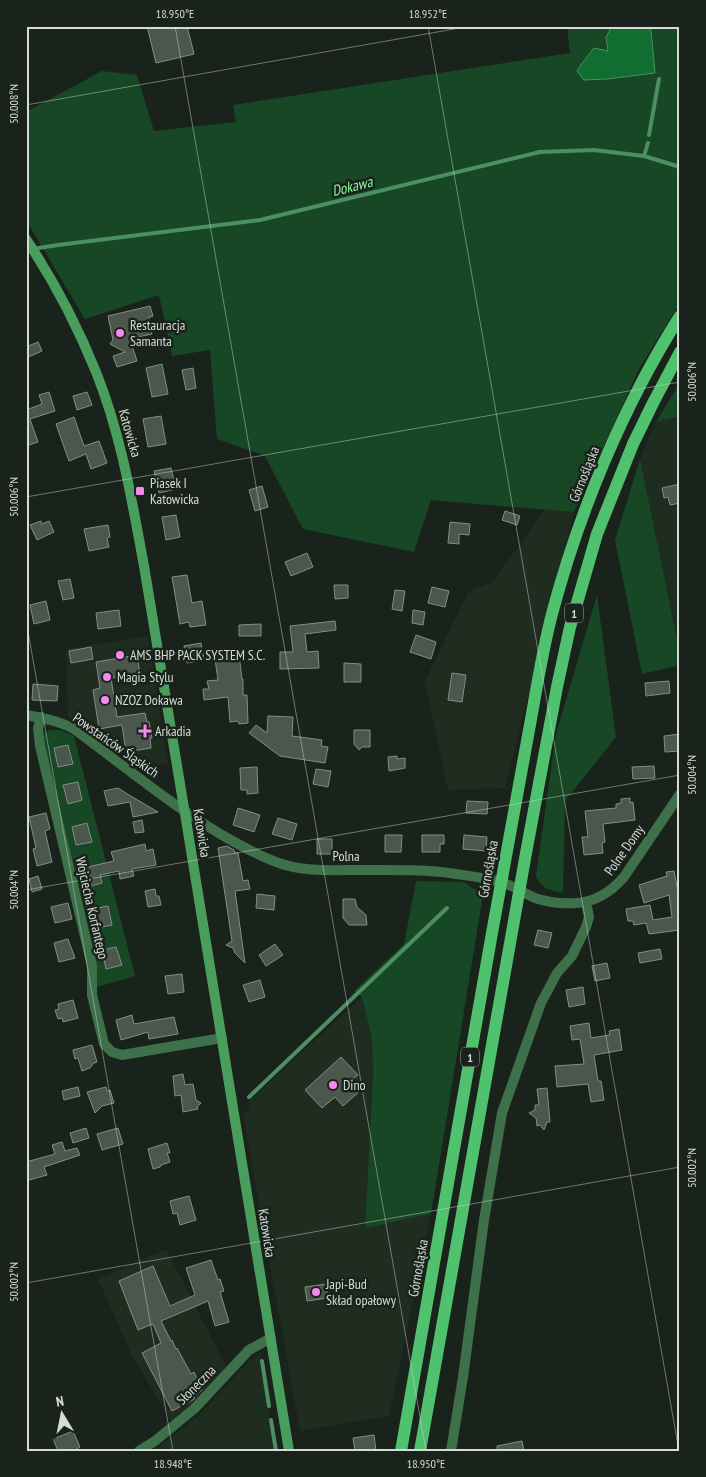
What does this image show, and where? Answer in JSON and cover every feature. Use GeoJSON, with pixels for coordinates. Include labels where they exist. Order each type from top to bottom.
{"type":"FeatureCollection","features":[{"type":"Feature","properties":{"kind":"main road","name":"Górnośląska"},"geometry":{"type":"LineString","coordinates":[[401,1451],[501,882],[541,662],[552,614],[573,546],[614,440],[649,369],[680,316]]}},
{"type":"Feature","properties":{"kind":"main road","name":"1"},"geometry":{"type":"LineString","coordinates":[[420,1451],[519,889],[570,627],[597,534],[633,444],[680,352]]}},
{"type":"Feature","properties":{"kind":"street","name":"Katowicka"},"geometry":{"type":"LineString","coordinates":[[26,239],[44,266],[76,325],[97,374],[123,459],[152,614],[289,1451]]}},
{"type":"Feature","properties":{"kind":"street","name":"Powstańców Śląskich"},"geometry":{"type":"LineString","coordinates":[[26,715],[41,717],[74,729],[184,812]]}},
{"type":"Feature","properties":{"kind":"street","name":"Wojciecha Korfantego"},"geometry":{"type":"LineString","coordinates":[[41,717],[38,728],[40,746],[92,966],[92,995],[104,1044],[112,1052],[122,1055],[222,1038]]}},
{"type":"Feature","properties":{"kind":"street","name":"Polne Domy"},"geometry":{"type":"LineString","coordinates":[[519,889],[534,898],[566,904],[586,902],[598,898],[615,887],[624,877],[680,794]]}},
{"type":"Feature","properties":{"kind":"street","name":"Polna"},"geometry":{"type":"LineString","coordinates":[[184,812],[226,838],[288,866],[303,869],[437,872],[501,882],[519,889]]}},
{"type":"Feature","properties":{"kind":"street"},"geometry":{"type":"LineString","coordinates":[[451,1451],[484,1220],[502,1113],[541,1003],[556,973],[572,956],[586,927],[589,917],[586,902]]}},
{"type":"Feature","properties":{"kind":"street","name":"Słoneczna"},"geometry":{"type":"LineString","coordinates":[[139,1451],[155,1441],[194,1409],[249,1350],[271,1338]]}},
{"type":"Feature","properties":{"kind":"shaded area"},"geometry":{"type":"Polygon","coordinates":[[[567,26],[680,26],[680,303],[639,369],[574,512],[431,500],[414,552],[303,529],[265,456],[217,439],[210,350],[172,356],[159,295],[85,319],[26,220],[26,112],[102,71],[137,75],[154,131],[236,122],[233,105],[570,53],[567,26]]]}},
{"type":"Feature","properties":{"kind":"shaded area"},"geometry":{"type":"Polygon","coordinates":[[[612,26],[646,26],[651,30],[655,73],[584,80],[577,71],[594,48],[608,51],[606,37],[612,26]]]}},
{"type":"Feature","properties":{"kind":"shaded area"},"geometry":{"type":"Polygon","coordinates":[[[680,383],[680,416],[656,422],[680,383]]]}},
{"type":"Feature","properties":{"kind":"shaded area"},"geometry":{"type":"Polygon","coordinates":[[[680,416],[680,639],[677,639],[640,459],[656,422],[680,416]]]}},
{"type":"Feature","properties":{"kind":"shaded area"},"geometry":{"type":"Polygon","coordinates":[[[640,459],[677,639],[680,639],[680,665],[642,674],[615,540],[640,459]]]}},
{"type":"Feature","properties":{"kind":"shaded area"},"geometry":{"type":"Polygon","coordinates":[[[545,509],[574,512],[505,788],[448,790],[425,681],[469,591],[493,582],[545,509]]]}},
{"type":"Feature","properties":{"kind":"shaded area"},"geometry":{"type":"Polygon","coordinates":[[[597,595],[616,737],[565,801],[563,893],[543,886],[536,876],[556,734],[597,595]]]}},
{"type":"Feature","properties":{"kind":"shaded area"},"geometry":{"type":"Polygon","coordinates":[[[148,636],[168,764],[141,767],[68,716],[66,649],[148,636]]]}},
{"type":"Feature","properties":{"kind":"shaded area"},"geometry":{"type":"Polygon","coordinates":[[[50,730],[60,730],[74,736],[135,976],[94,988],[42,746],[44,734],[50,730]]]}},
{"type":"Feature","properties":{"kind":"shaded area"},"geometry":{"type":"Polygon","coordinates":[[[416,881],[464,882],[482,894],[482,901],[431,1214],[365,1228],[373,1074],[372,1039],[362,997],[354,991],[404,944],[416,881]]]}},
{"type":"Feature","properties":{"kind":"shaded area"},"geometry":{"type":"Polygon","coordinates":[[[362,997],[372,1039],[373,1074],[365,1228],[431,1214],[389,1416],[300,1431],[243,1113],[250,1112],[249,1101],[362,997]]]}},
{"type":"Feature","properties":{"kind":"shaded area"},"geometry":{"type":"Polygon","coordinates":[[[166,1249],[228,1370],[174,1425],[133,1358],[98,1279],[166,1249]]]}},
{"type":"Feature","properties":{"kind":"shaded area"},"geometry":{"type":"Polygon","coordinates":[[[260,1354],[275,1451],[152,1451],[198,1416],[247,1363],[260,1354]]]}},
{"type":"Feature","properties":{"kind":"building"},"geometry":{"type":"Polygon","coordinates":[[[147,26],[187,26],[194,54],[156,63],[147,26]]]}},
{"type":"Feature","properties":{"kind":"building"},"geometry":{"type":"Polygon","coordinates":[[[150,306],[153,316],[149,317],[152,334],[130,339],[137,361],[117,367],[113,356],[125,352],[110,344],[113,340],[108,316],[150,306]]]}},
{"type":"Feature","properties":{"kind":"building"},"geometry":{"type":"Polygon","coordinates":[[[38,342],[42,351],[26,358],[26,347],[38,342]]]}},
{"type":"Feature","properties":{"kind":"building"},"geometry":{"type":"Polygon","coordinates":[[[162,364],[168,394],[152,397],[146,368],[162,364]]]}},
{"type":"Feature","properties":{"kind":"building"},"geometry":{"type":"Polygon","coordinates":[[[193,368],[196,388],[186,390],[182,370],[193,368]]]}},
{"type":"Feature","properties":{"kind":"building"},"geometry":{"type":"Polygon","coordinates":[[[49,392],[55,411],[30,419],[38,442],[26,446],[26,410],[42,404],[39,395],[49,392]]]}},
{"type":"Feature","properties":{"kind":"building"},"geometry":{"type":"Polygon","coordinates":[[[87,392],[92,405],[77,410],[73,396],[87,392]]]}},
{"type":"Feature","properties":{"kind":"building"},"geometry":{"type":"Polygon","coordinates":[[[161,416],[166,444],[148,447],[143,419],[161,416]]]}},
{"type":"Feature","properties":{"kind":"building"},"geometry":{"type":"Polygon","coordinates":[[[74,417],[84,446],[99,441],[107,463],[91,469],[86,454],[69,461],[56,424],[74,417]]]}},
{"type":"Feature","properties":{"kind":"building"},"geometry":{"type":"Polygon","coordinates":[[[171,468],[176,489],[159,493],[154,471],[171,468]]]}},
{"type":"Feature","properties":{"kind":"building"},"geometry":{"type":"Polygon","coordinates":[[[680,484],[680,503],[670,505],[668,497],[664,498],[662,488],[680,484]]]}},
{"type":"Feature","properties":{"kind":"building"},"geometry":{"type":"Polygon","coordinates":[[[262,486],[268,507],[255,511],[249,490],[262,486]]]}},
{"type":"Feature","properties":{"kind":"building"},"geometry":{"type":"Polygon","coordinates":[[[505,511],[520,516],[517,525],[502,520],[505,511]]]}},
{"type":"Feature","properties":{"kind":"building"},"geometry":{"type":"Polygon","coordinates":[[[176,515],[180,537],[166,540],[162,517],[176,515]]]}},
{"type":"Feature","properties":{"kind":"building"},"geometry":{"type":"Polygon","coordinates":[[[41,521],[42,524],[49,521],[54,532],[37,540],[30,525],[41,521]]]}},
{"type":"Feature","properties":{"kind":"building"},"geometry":{"type":"Polygon","coordinates":[[[450,522],[470,524],[469,535],[459,534],[459,544],[448,543],[450,522]]]}},
{"type":"Feature","properties":{"kind":"building"},"geometry":{"type":"Polygon","coordinates":[[[108,525],[110,537],[107,538],[109,547],[89,551],[84,529],[108,525]]]}},
{"type":"Feature","properties":{"kind":"building"},"geometry":{"type":"Polygon","coordinates":[[[307,553],[313,567],[291,576],[285,562],[307,553]]]}},
{"type":"Feature","properties":{"kind":"building"},"geometry":{"type":"Polygon","coordinates":[[[187,575],[192,603],[202,601],[206,625],[190,627],[189,622],[180,624],[172,577],[187,575]]]}},
{"type":"Feature","properties":{"kind":"building"},"geometry":{"type":"Polygon","coordinates":[[[70,579],[74,598],[63,600],[58,581],[70,579]]]}},
{"type":"Feature","properties":{"kind":"building"},"geometry":{"type":"Polygon","coordinates":[[[334,585],[348,585],[348,598],[335,599],[334,585]]]}},
{"type":"Feature","properties":{"kind":"building"},"geometry":{"type":"Polygon","coordinates":[[[432,587],[449,591],[445,607],[428,603],[432,587]]]}},
{"type":"Feature","properties":{"kind":"building"},"geometry":{"type":"Polygon","coordinates":[[[395,590],[405,591],[402,611],[392,609],[395,590]]]}},
{"type":"Feature","properties":{"kind":"building"},"geometry":{"type":"Polygon","coordinates":[[[46,601],[50,620],[34,624],[30,605],[46,601]]]}},
{"type":"Feature","properties":{"kind":"building"},"geometry":{"type":"Polygon","coordinates":[[[119,610],[121,626],[98,629],[96,613],[119,610]]]}},
{"type":"Feature","properties":{"kind":"building"},"geometry":{"type":"Polygon","coordinates":[[[413,610],[425,612],[423,625],[412,623],[413,610]]]}},
{"type":"Feature","properties":{"kind":"building"},"geometry":{"type":"Polygon","coordinates":[[[335,621],[336,630],[305,634],[307,652],[318,651],[319,668],[280,669],[280,652],[293,652],[290,626],[335,621]]]}},
{"type":"Feature","properties":{"kind":"building"},"geometry":{"type":"Polygon","coordinates":[[[261,624],[261,636],[239,636],[239,625],[261,624]]]}},
{"type":"Feature","properties":{"kind":"building"},"geometry":{"type":"Polygon","coordinates":[[[416,635],[436,642],[431,659],[410,652],[416,635]]]}},
{"type":"Feature","properties":{"kind":"building"},"geometry":{"type":"Polygon","coordinates":[[[201,643],[204,660],[187,663],[184,646],[201,643]]]}},
{"type":"Feature","properties":{"kind":"building"},"geometry":{"type":"Polygon","coordinates":[[[91,647],[93,659],[71,663],[69,651],[91,647]]]}},
{"type":"Feature","properties":{"kind":"building"},"geometry":{"type":"Polygon","coordinates":[[[137,655],[140,674],[111,678],[117,717],[145,713],[152,738],[150,738],[151,748],[126,752],[122,725],[99,729],[93,690],[100,688],[96,662],[137,655]]]}},
{"type":"Feature","properties":{"kind":"building"},"geometry":{"type":"Polygon","coordinates":[[[239,655],[243,679],[243,695],[247,695],[248,723],[239,724],[238,721],[230,722],[228,697],[204,700],[203,689],[209,689],[207,681],[218,680],[215,659],[239,655]]]}},
{"type":"Feature","properties":{"kind":"building"},"geometry":{"type":"Polygon","coordinates":[[[344,663],[361,664],[361,682],[344,682],[344,663]]]}},
{"type":"Feature","properties":{"kind":"building"},"geometry":{"type":"Polygon","coordinates":[[[452,673],[466,675],[462,702],[448,700],[452,673]]]}},
{"type":"Feature","properties":{"kind":"building"},"geometry":{"type":"Polygon","coordinates":[[[669,681],[670,693],[646,696],[645,683],[669,681]]]}},
{"type":"Feature","properties":{"kind":"building"},"geometry":{"type":"Polygon","coordinates":[[[33,684],[58,686],[57,701],[32,700],[33,684]]]}},
{"type":"Feature","properties":{"kind":"building"},"geometry":{"type":"Polygon","coordinates":[[[268,716],[293,717],[292,736],[322,740],[321,746],[328,747],[325,763],[280,756],[249,733],[256,725],[267,733],[268,716]]]}},
{"type":"Feature","properties":{"kind":"building"},"geometry":{"type":"Polygon","coordinates":[[[354,730],[370,730],[370,747],[362,747],[359,750],[354,744],[354,730]]]}},
{"type":"Feature","properties":{"kind":"building"},"geometry":{"type":"Polygon","coordinates":[[[680,734],[680,751],[665,752],[664,736],[680,734]]]}},
{"type":"Feature","properties":{"kind":"building"},"geometry":{"type":"Polygon","coordinates":[[[68,745],[73,764],[58,767],[54,748],[68,745]]]}},
{"type":"Feature","properties":{"kind":"building"},"geometry":{"type":"Polygon","coordinates":[[[397,756],[397,759],[405,758],[405,768],[389,771],[388,757],[397,756]]]}},
{"type":"Feature","properties":{"kind":"building"},"geometry":{"type":"Polygon","coordinates":[[[654,766],[655,778],[633,779],[632,767],[654,766]]]}},
{"type":"Feature","properties":{"kind":"building"},"geometry":{"type":"Polygon","coordinates":[[[257,767],[258,793],[247,794],[247,790],[241,790],[240,768],[257,767]]]}},
{"type":"Feature","properties":{"kind":"building"},"geometry":{"type":"Polygon","coordinates":[[[316,769],[331,771],[328,787],[313,784],[316,769]]]}},
{"type":"Feature","properties":{"kind":"building"},"geometry":{"type":"Polygon","coordinates":[[[78,782],[82,800],[68,804],[63,785],[78,782]]]}},
{"type":"Feature","properties":{"kind":"building"},"geometry":{"type":"Polygon","coordinates":[[[118,788],[158,812],[133,817],[130,802],[108,806],[104,791],[118,788]]]}},
{"type":"Feature","properties":{"kind":"building"},"geometry":{"type":"Polygon","coordinates":[[[630,798],[630,803],[633,802],[635,820],[603,824],[605,842],[602,843],[603,853],[584,855],[582,837],[588,837],[585,811],[616,808],[616,804],[621,803],[621,799],[630,798]]]}},
{"type":"Feature","properties":{"kind":"building"},"geometry":{"type":"Polygon","coordinates":[[[467,801],[488,802],[487,814],[466,813],[467,801]]]}},
{"type":"Feature","properties":{"kind":"building"},"geometry":{"type":"Polygon","coordinates":[[[238,808],[260,815],[254,832],[233,825],[238,808]]]}},
{"type":"Feature","properties":{"kind":"building"},"geometry":{"type":"Polygon","coordinates":[[[46,813],[50,829],[45,831],[52,862],[37,866],[33,849],[36,848],[29,817],[46,813]]]}},
{"type":"Feature","properties":{"kind":"building"},"geometry":{"type":"Polygon","coordinates":[[[278,818],[297,824],[292,840],[272,834],[278,818]]]}},
{"type":"Feature","properties":{"kind":"building"},"geometry":{"type":"Polygon","coordinates":[[[142,820],[144,832],[135,833],[133,822],[142,820]]]}},
{"type":"Feature","properties":{"kind":"building"},"geometry":{"type":"Polygon","coordinates":[[[87,823],[92,842],[76,845],[72,827],[87,823]]]}},
{"type":"Feature","properties":{"kind":"building"},"geometry":{"type":"Polygon","coordinates":[[[385,835],[402,835],[401,852],[385,852],[385,835]]]}},
{"type":"Feature","properties":{"kind":"building"},"geometry":{"type":"Polygon","coordinates":[[[422,835],[444,835],[444,844],[440,844],[440,852],[422,852],[422,835]]]}},
{"type":"Feature","properties":{"kind":"building"},"geometry":{"type":"Polygon","coordinates":[[[464,835],[487,837],[486,851],[463,849],[464,835]]]}},
{"type":"Feature","properties":{"kind":"building"},"geometry":{"type":"Polygon","coordinates":[[[317,839],[332,839],[332,854],[317,854],[317,839]]]}},
{"type":"Feature","properties":{"kind":"building"},"geometry":{"type":"Polygon","coordinates":[[[145,844],[146,851],[153,849],[156,865],[132,869],[134,876],[120,879],[119,871],[100,875],[102,883],[87,887],[83,868],[114,861],[111,852],[145,844]]]}},
{"type":"Feature","properties":{"kind":"building"},"geometry":{"type":"Polygon","coordinates":[[[227,846],[234,850],[235,853],[238,853],[243,881],[248,880],[250,889],[235,891],[245,963],[235,953],[233,948],[226,945],[232,941],[218,848],[227,846]]]}},
{"type":"Feature","properties":{"kind":"building"},"geometry":{"type":"Polygon","coordinates":[[[674,871],[678,892],[680,892],[680,930],[649,934],[646,923],[634,925],[633,921],[628,921],[626,909],[650,905],[653,920],[672,917],[669,895],[644,903],[639,885],[667,876],[666,872],[674,871]]]}},
{"type":"Feature","properties":{"kind":"building"},"geometry":{"type":"Polygon","coordinates":[[[38,876],[42,889],[32,892],[29,879],[38,876]]]}},
{"type":"Feature","properties":{"kind":"building"},"geometry":{"type":"Polygon","coordinates":[[[155,889],[156,896],[159,896],[161,905],[148,907],[145,891],[155,889]]]}},
{"type":"Feature","properties":{"kind":"building"},"geometry":{"type":"Polygon","coordinates":[[[257,894],[275,896],[274,910],[256,908],[257,894]]]}},
{"type":"Feature","properties":{"kind":"building"},"geometry":{"type":"Polygon","coordinates":[[[343,899],[355,899],[357,907],[366,915],[367,925],[349,925],[343,918],[343,899]]]}},
{"type":"Feature","properties":{"kind":"building"},"geometry":{"type":"Polygon","coordinates":[[[68,903],[72,919],[55,923],[51,907],[68,903]]]}},
{"type":"Feature","properties":{"kind":"building"},"geometry":{"type":"Polygon","coordinates":[[[108,906],[112,925],[97,928],[93,909],[108,906]]]}},
{"type":"Feature","properties":{"kind":"building"},"geometry":{"type":"Polygon","coordinates":[[[538,930],[552,933],[548,948],[534,945],[538,930]]]}},
{"type":"Feature","properties":{"kind":"building"},"geometry":{"type":"Polygon","coordinates":[[[68,939],[75,958],[59,962],[54,943],[68,939]]]}},
{"type":"Feature","properties":{"kind":"building"},"geometry":{"type":"Polygon","coordinates":[[[275,944],[283,955],[266,966],[259,955],[275,944]]]}},
{"type":"Feature","properties":{"kind":"building"},"geometry":{"type":"Polygon","coordinates":[[[116,947],[122,965],[106,969],[102,950],[116,947]]]}},
{"type":"Feature","properties":{"kind":"building"},"geometry":{"type":"Polygon","coordinates":[[[660,949],[662,959],[640,963],[638,953],[660,949]]]}},
{"type":"Feature","properties":{"kind":"building"},"geometry":{"type":"Polygon","coordinates":[[[607,963],[610,978],[595,981],[592,966],[607,963]]]}},
{"type":"Feature","properties":{"kind":"building"},"geometry":{"type":"Polygon","coordinates":[[[182,974],[184,992],[168,994],[165,976],[182,974]]]}},
{"type":"Feature","properties":{"kind":"building"},"geometry":{"type":"Polygon","coordinates":[[[260,980],[265,997],[249,1002],[243,985],[260,980]]]}},
{"type":"Feature","properties":{"kind":"building"},"geometry":{"type":"Polygon","coordinates":[[[583,987],[585,1004],[569,1007],[566,990],[583,987]]]}},
{"type":"Feature","properties":{"kind":"building"},"geometry":{"type":"Polygon","coordinates":[[[73,1000],[78,1018],[63,1022],[62,1018],[58,1019],[55,1010],[59,1009],[58,1004],[73,1000]]]}},
{"type":"Feature","properties":{"kind":"building"},"geometry":{"type":"Polygon","coordinates":[[[132,1015],[134,1024],[174,1017],[178,1034],[149,1039],[148,1032],[121,1040],[116,1020],[132,1015]]]}},
{"type":"Feature","properties":{"kind":"building"},"geometry":{"type":"Polygon","coordinates":[[[589,1023],[591,1038],[610,1035],[609,1031],[619,1029],[622,1050],[594,1055],[598,1081],[601,1081],[604,1100],[591,1102],[588,1084],[557,1087],[555,1066],[584,1064],[580,1039],[572,1040],[570,1026],[589,1023]]]}},
{"type":"Feature","properties":{"kind":"building"},"geometry":{"type":"Polygon","coordinates":[[[92,1045],[97,1062],[90,1068],[82,1071],[78,1058],[75,1059],[73,1050],[92,1045]]]}},
{"type":"Feature","properties":{"kind":"building","name":"Dino"},"geometry":{"type":"Polygon","coordinates":[[[341,1057],[358,1075],[352,1080],[361,1090],[343,1106],[335,1097],[322,1108],[305,1090],[341,1057]]]}},
{"type":"Feature","properties":{"kind":"building"},"geometry":{"type":"Polygon","coordinates":[[[183,1074],[185,1085],[193,1084],[196,1100],[201,1103],[197,1107],[198,1109],[183,1112],[181,1095],[175,1096],[173,1076],[183,1074]]]}},
{"type":"Feature","properties":{"kind":"building"},"geometry":{"type":"Polygon","coordinates":[[[78,1087],[80,1096],[64,1100],[62,1091],[78,1087]]]}},
{"type":"Feature","properties":{"kind":"building"},"geometry":{"type":"Polygon","coordinates":[[[106,1087],[107,1091],[110,1090],[114,1103],[102,1106],[95,1113],[87,1092],[106,1087]]]}},
{"type":"Feature","properties":{"kind":"building"},"geometry":{"type":"Polygon","coordinates":[[[547,1088],[550,1122],[547,1122],[544,1130],[540,1125],[537,1126],[536,1118],[529,1113],[535,1110],[535,1105],[539,1105],[537,1089],[547,1088]]]}},
{"type":"Feature","properties":{"kind":"building"},"geometry":{"type":"Polygon","coordinates":[[[86,1128],[89,1138],[73,1143],[70,1133],[86,1128]]]}},
{"type":"Feature","properties":{"kind":"building"},"geometry":{"type":"Polygon","coordinates":[[[118,1128],[123,1144],[102,1150],[97,1134],[118,1128]]]}},
{"type":"Feature","properties":{"kind":"building"},"geometry":{"type":"Polygon","coordinates":[[[62,1142],[65,1151],[77,1148],[80,1155],[44,1167],[47,1175],[26,1181],[26,1162],[55,1154],[52,1145],[62,1142]]]}},
{"type":"Feature","properties":{"kind":"building"},"geometry":{"type":"Polygon","coordinates":[[[167,1143],[170,1153],[167,1153],[170,1162],[153,1169],[148,1149],[167,1143]]]}},
{"type":"Feature","properties":{"kind":"building"},"geometry":{"type":"Polygon","coordinates":[[[189,1196],[196,1220],[180,1225],[177,1213],[173,1214],[170,1201],[189,1196]]]}},
{"type":"Feature","properties":{"kind":"building"},"geometry":{"type":"Polygon","coordinates":[[[211,1260],[224,1291],[220,1292],[229,1322],[215,1326],[208,1301],[161,1321],[191,1374],[194,1372],[202,1390],[193,1400],[172,1411],[142,1353],[161,1343],[153,1324],[138,1330],[119,1281],[153,1266],[170,1306],[195,1295],[186,1268],[211,1260]]]}},
{"type":"Feature","properties":{"kind":"building","name":"Japi-Bud Skład opałowy"},"geometry":{"type":"Polygon","coordinates":[[[326,1284],[328,1298],[307,1301],[305,1287],[326,1284]]]}},
{"type":"Feature","properties":{"kind":"building"},"geometry":{"type":"Polygon","coordinates":[[[73,1431],[80,1447],[73,1451],[58,1451],[53,1439],[73,1431]]]}},
{"type":"Feature","properties":{"kind":"building"},"geometry":{"type":"Polygon","coordinates":[[[374,1435],[376,1451],[355,1451],[353,1438],[374,1435]]]}},
{"type":"Feature","properties":{"kind":"building"},"geometry":{"type":"Polygon","coordinates":[[[522,1441],[524,1451],[497,1451],[497,1446],[522,1441]]]}},
{"type":"Feature","properties":{"kind":"waterway"},"geometry":{"type":"LineString","coordinates":[[649,135],[659,79]]}},
{"type":"Feature","properties":{"kind":"waterway"},"geometry":{"type":"LineString","coordinates":[[644,156],[648,143]]}},
{"type":"Feature","properties":{"kind":"waterway","name":"Dokawa"},"geometry":{"type":"LineString","coordinates":[[26,250],[260,220],[540,152],[594,150],[644,156],[680,167]]}},
{"type":"Feature","properties":{"kind":"waterway"},"geometry":{"type":"LineString","coordinates":[[249,1097],[447,908]]}},
{"type":"Feature","properties":{"kind":"waterway"},"geometry":{"type":"LineString","coordinates":[[262,1361],[269,1406]]}},
{"type":"Feature","properties":{"kind":"waterway"},"geometry":{"type":"LineString","coordinates":[[271,1420],[276,1451]]}},
{"type":"Feature","properties":{"kind":"place","name":"Restauracja Samanta"},"geometry":{"type":"Point","coordinates":[120,333]}},
{"type":"Feature","properties":{"kind":"place","name":"Piasek I Katowicka"},"geometry":{"type":"Point","coordinates":[140,491]}},
{"type":"Feature","properties":{"kind":"place","name":"AMS BHP PACK SYSTEM S.C."},"geometry":{"type":"Point","coordinates":[120,655]}},
{"type":"Feature","properties":{"kind":"place","name":"Magia Stylu"},"geometry":{"type":"Point","coordinates":[107,677]}},
{"type":"Feature","properties":{"kind":"place","name":"NZOZ Dokawa"},"geometry":{"type":"Point","coordinates":[105,700]}},
{"type":"Feature","properties":{"kind":"place","name":"Arkadia"},"geometry":{"type":"Point","coordinates":[145,731]}},
{"type":"Feature","properties":{"kind":"place","name":"Dino"},"geometry":{"type":"Point","coordinates":[333,1085]}},
{"type":"Feature","properties":{"kind":"place","name":"Japi-Bud Skład opałowy"},"geometry":{"type":"Point","coordinates":[316,1292]}}]}
